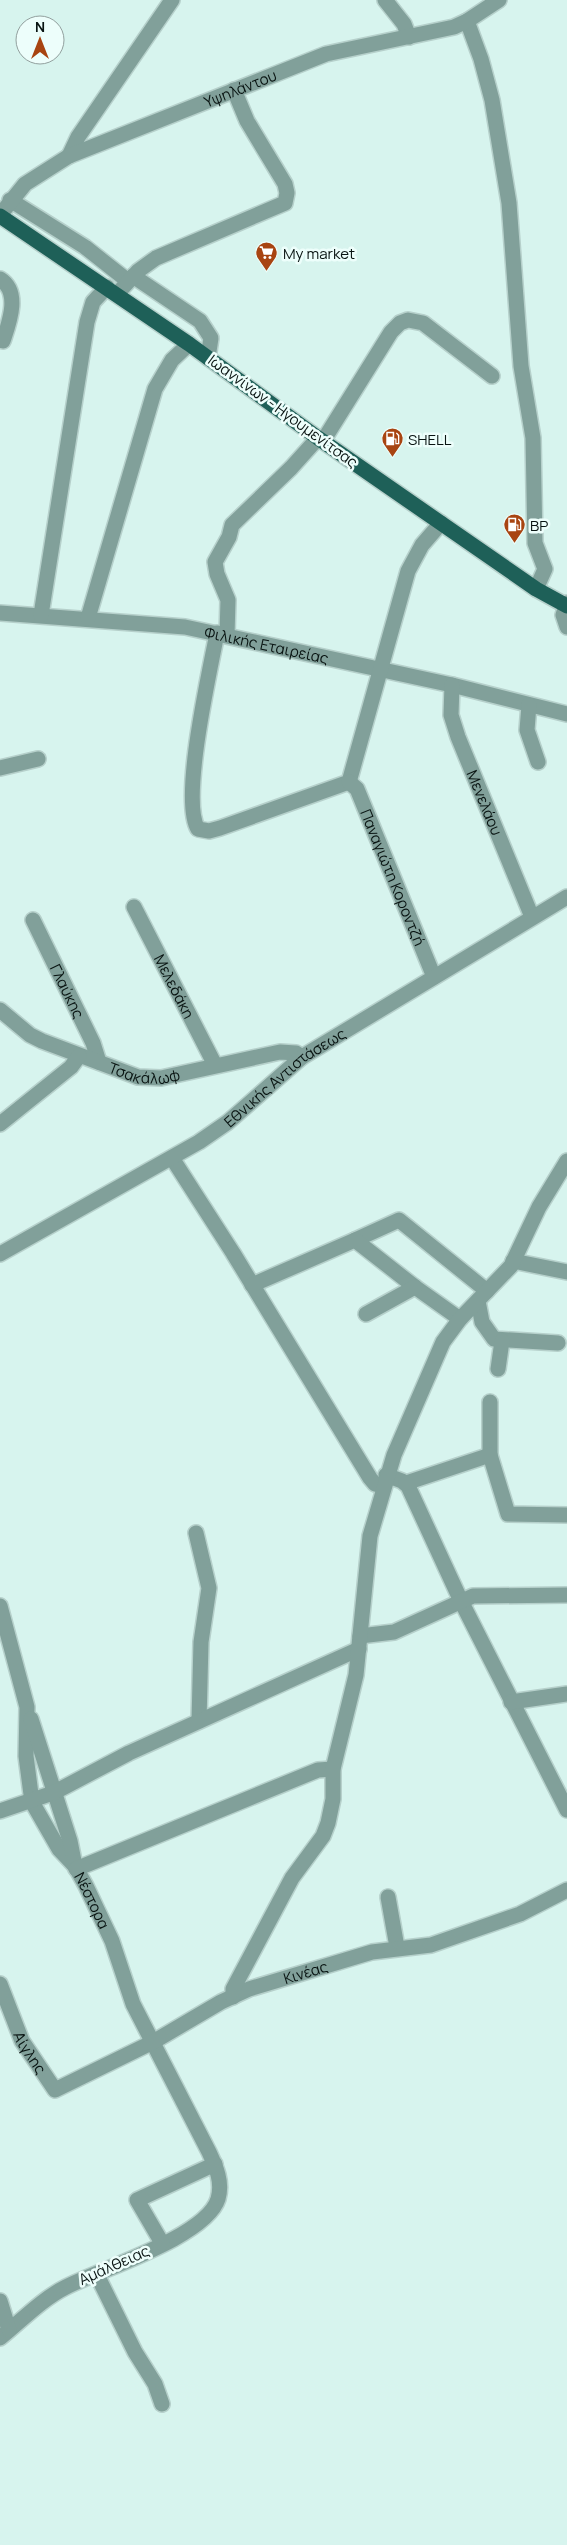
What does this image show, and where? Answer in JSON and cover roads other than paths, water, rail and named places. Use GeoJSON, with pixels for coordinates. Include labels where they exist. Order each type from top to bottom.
{"type":"FeatureCollection","features":[{"type":"Feature","properties":{"kind":"main road","name":"Ιωαννίνων - Ηγουμενίτσας"},"geometry":{"type":"LineString","coordinates":[[0,216],[190,344],[320,439],[536,589],[567,605]]}},
{"type":"Feature","properties":{"kind":"street"},"geometry":{"type":"LineString","coordinates":[[69,156],[78,137],[172,0]]}},
{"type":"Feature","properties":{"kind":"street","name":"Υψηλάντου"},"geometry":{"type":"LineString","coordinates":[[0,216],[10,200],[25,184],[41,172],[69,156],[326,54],[449,28],[473,11],[499,0]]}},
{"type":"Feature","properties":{"kind":"street"},"geometry":{"type":"LineString","coordinates":[[384,1],[404,24],[408,37]]}},
{"type":"Feature","properties":{"kind":"street"},"geometry":{"type":"LineString","coordinates":[[473,11],[481,59],[492,100],[509,203],[521,366],[533,438],[535,543],[545,569],[536,589]]}},
{"type":"Feature","properties":{"kind":"street"},"geometry":{"type":"LineString","coordinates":[[41,615],[87,322],[93,302],[112,291],[164,254],[285,203],[287,193],[285,184],[247,121],[234,90]]}},
{"type":"Feature","properties":{"kind":"street"},"geometry":{"type":"LineString","coordinates":[[10,200],[200,321],[210,338],[208,358]]}},
{"type":"Feature","properties":{"kind":"street"},"geometry":{"type":"LineString","coordinates":[[0,279],[7,286],[12,306],[11,318],[3,341]]}},
{"type":"Feature","properties":{"kind":"street"},"geometry":{"type":"LineString","coordinates":[[441,523],[422,545],[408,571],[382,670],[349,782],[220,828],[209,831],[198,829],[193,814],[193,781],[228,600],[215,568],[216,556],[229,537],[232,525],[320,439],[384,342],[404,321],[412,320],[423,323],[492,376]]}},
{"type":"Feature","properties":{"kind":"street"},"geometry":{"type":"LineString","coordinates":[[88,618],[154,389],[172,360],[190,344]]}},
{"type":"Feature","properties":{"kind":"street"},"geometry":{"type":"LineString","coordinates":[[567,605],[563,617],[567,627]]}},
{"type":"Feature","properties":{"kind":"street","name":"Φιλικής Εταιρείας"},"geometry":{"type":"LineString","coordinates":[[0,613],[154,623],[222,634],[452,685],[567,714]]}},
{"type":"Feature","properties":{"kind":"street","name":"Μενελάου"},"geometry":{"type":"LineString","coordinates":[[452,685],[451,715],[458,737],[532,917]]}},
{"type":"Feature","properties":{"kind":"street"},"geometry":{"type":"LineString","coordinates":[[529,705],[527,730],[538,762]]}},
{"type":"Feature","properties":{"kind":"street"},"geometry":{"type":"LineString","coordinates":[[0,768],[38,759]]}},
{"type":"Feature","properties":{"kind":"street","name":"Παναγιώτη Κοροντζή"},"geometry":{"type":"LineString","coordinates":[[349,782],[357,789],[434,977]]}},
{"type":"Feature","properties":{"kind":"street","name":"Εθνικής Αντιστάσεως"},"geometry":{"type":"LineString","coordinates":[[0,1254],[172,1158],[228,1122],[302,1057],[567,896]]}},
{"type":"Feature","properties":{"kind":"street","name":"Μελεδάκη"},"geometry":{"type":"LineString","coordinates":[[134,907],[216,1065]]}},
{"type":"Feature","properties":{"kind":"street","name":"Γλαύκης"},"geometry":{"type":"LineString","coordinates":[[33,920],[93,1043],[99,1062]]}},
{"type":"Feature","properties":{"kind":"street","name":"Τσακάλωφ"},"geometry":{"type":"LineString","coordinates":[[0,1010],[32,1036],[79,1056],[138,1077],[150,1079],[280,1052],[296,1053],[302,1057]]}},
{"type":"Feature","properties":{"kind":"street"},"geometry":{"type":"LineString","coordinates":[[0,1124],[70,1067],[79,1056]]}},
{"type":"Feature","properties":{"kind":"street"},"geometry":{"type":"LineString","coordinates":[[172,1158],[375,1484],[385,1480],[406,1483],[490,1455]]}},
{"type":"Feature","properties":{"kind":"street"},"geometry":{"type":"LineString","coordinates":[[233,1997],[233,1989],[292,1878],[326,1830],[333,1799],[333,1769],[352,1700],[367,1554],[385,1480],[438,1350],[460,1319],[513,1261],[539,1207],[567,1161]]}},
{"type":"Feature","properties":{"kind":"street"},"geometry":{"type":"LineString","coordinates":[[252,1285],[399,1220],[483,1296],[483,1325],[494,1340],[502,1342],[558,1343]]}},
{"type":"Feature","properties":{"kind":"street"},"geometry":{"type":"LineString","coordinates":[[355,1240],[415,1288],[460,1319]]}},
{"type":"Feature","properties":{"kind":"street"},"geometry":{"type":"LineString","coordinates":[[513,1261],[567,1272]]}},
{"type":"Feature","properties":{"kind":"street"},"geometry":{"type":"LineString","coordinates":[[366,1314],[415,1288]]}},
{"type":"Feature","properties":{"kind":"street"},"geometry":{"type":"LineString","coordinates":[[498,1369],[502,1342]]}},
{"type":"Feature","properties":{"kind":"street"},"geometry":{"type":"LineString","coordinates":[[490,1402],[490,1455],[508,1514],[567,1515]]}},
{"type":"Feature","properties":{"kind":"street"},"geometry":{"type":"LineString","coordinates":[[406,1483],[461,1601],[567,1810]]}},
{"type":"Feature","properties":{"kind":"street"},"geometry":{"type":"LineString","coordinates":[[196,1533],[209,1588],[200,1650],[198,1721]]}},
{"type":"Feature","properties":{"kind":"street"},"geometry":{"type":"LineString","coordinates":[[0,1811],[32,1802],[53,1793],[359,1643],[394,1632],[473,1596],[567,1595]]}},
{"type":"Feature","properties":{"kind":"street","name":"Νέστορα"},"geometry":{"type":"LineString","coordinates":[[0,1606],[27,1707],[26,1756],[32,1802],[59,1849],[75,1867],[98,1910],[130,1995],[214,2164],[219,2176],[220,2190]]}},
{"type":"Feature","properties":{"kind":"street"},"geometry":{"type":"LineString","coordinates":[[511,1702],[567,1694]]}},
{"type":"Feature","properties":{"kind":"street"},"geometry":{"type":"LineString","coordinates":[[27,1707],[53,1793],[70,1840],[75,1867],[318,1770],[333,1769]]}},
{"type":"Feature","properties":{"kind":"street","name":"Κινέας"},"geometry":{"type":"LineString","coordinates":[[55,2090],[153,2042],[249,1989],[355,1957],[397,1947],[418,1947],[436,1943],[520,1914],[567,1890]]}},
{"type":"Feature","properties":{"kind":"street"},"geometry":{"type":"LineString","coordinates":[[388,1897],[397,1947]]}},
{"type":"Feature","properties":{"kind":"street","name":"Αίγλης"},"geometry":{"type":"LineString","coordinates":[[0,1984],[20,2039],[55,2090]]}},
{"type":"Feature","properties":{"kind":"street"},"geometry":{"type":"LineString","coordinates":[[162,2243],[137,2200],[214,2164]]}},
{"type":"Feature","properties":{"kind":"street","name":"Αμάλθειας"},"geometry":{"type":"LineString","coordinates":[[4,2334],[61,2290],[97,2275],[162,2243],[203,2220],[214,2206],[220,2190]]}},
{"type":"Feature","properties":{"kind":"street"},"geometry":{"type":"LineString","coordinates":[[97,2275],[135,2352],[154,2384],[162,2404]]}},
{"type":"Feature","properties":{"kind":"street"},"geometry":{"type":"LineString","coordinates":[[0,2301],[4,2334]]}},
{"type":"Feature","properties":{"kind":"place","name":"My market"},"geometry":{"type":"Point","coordinates":[267,272]}},
{"type":"Feature","properties":{"kind":"place","name":"SHELL"},"geometry":{"type":"Point","coordinates":[392,458]}},
{"type":"Feature","properties":{"kind":"place","name":"BP"},"geometry":{"type":"Point","coordinates":[514,544]}}]}
